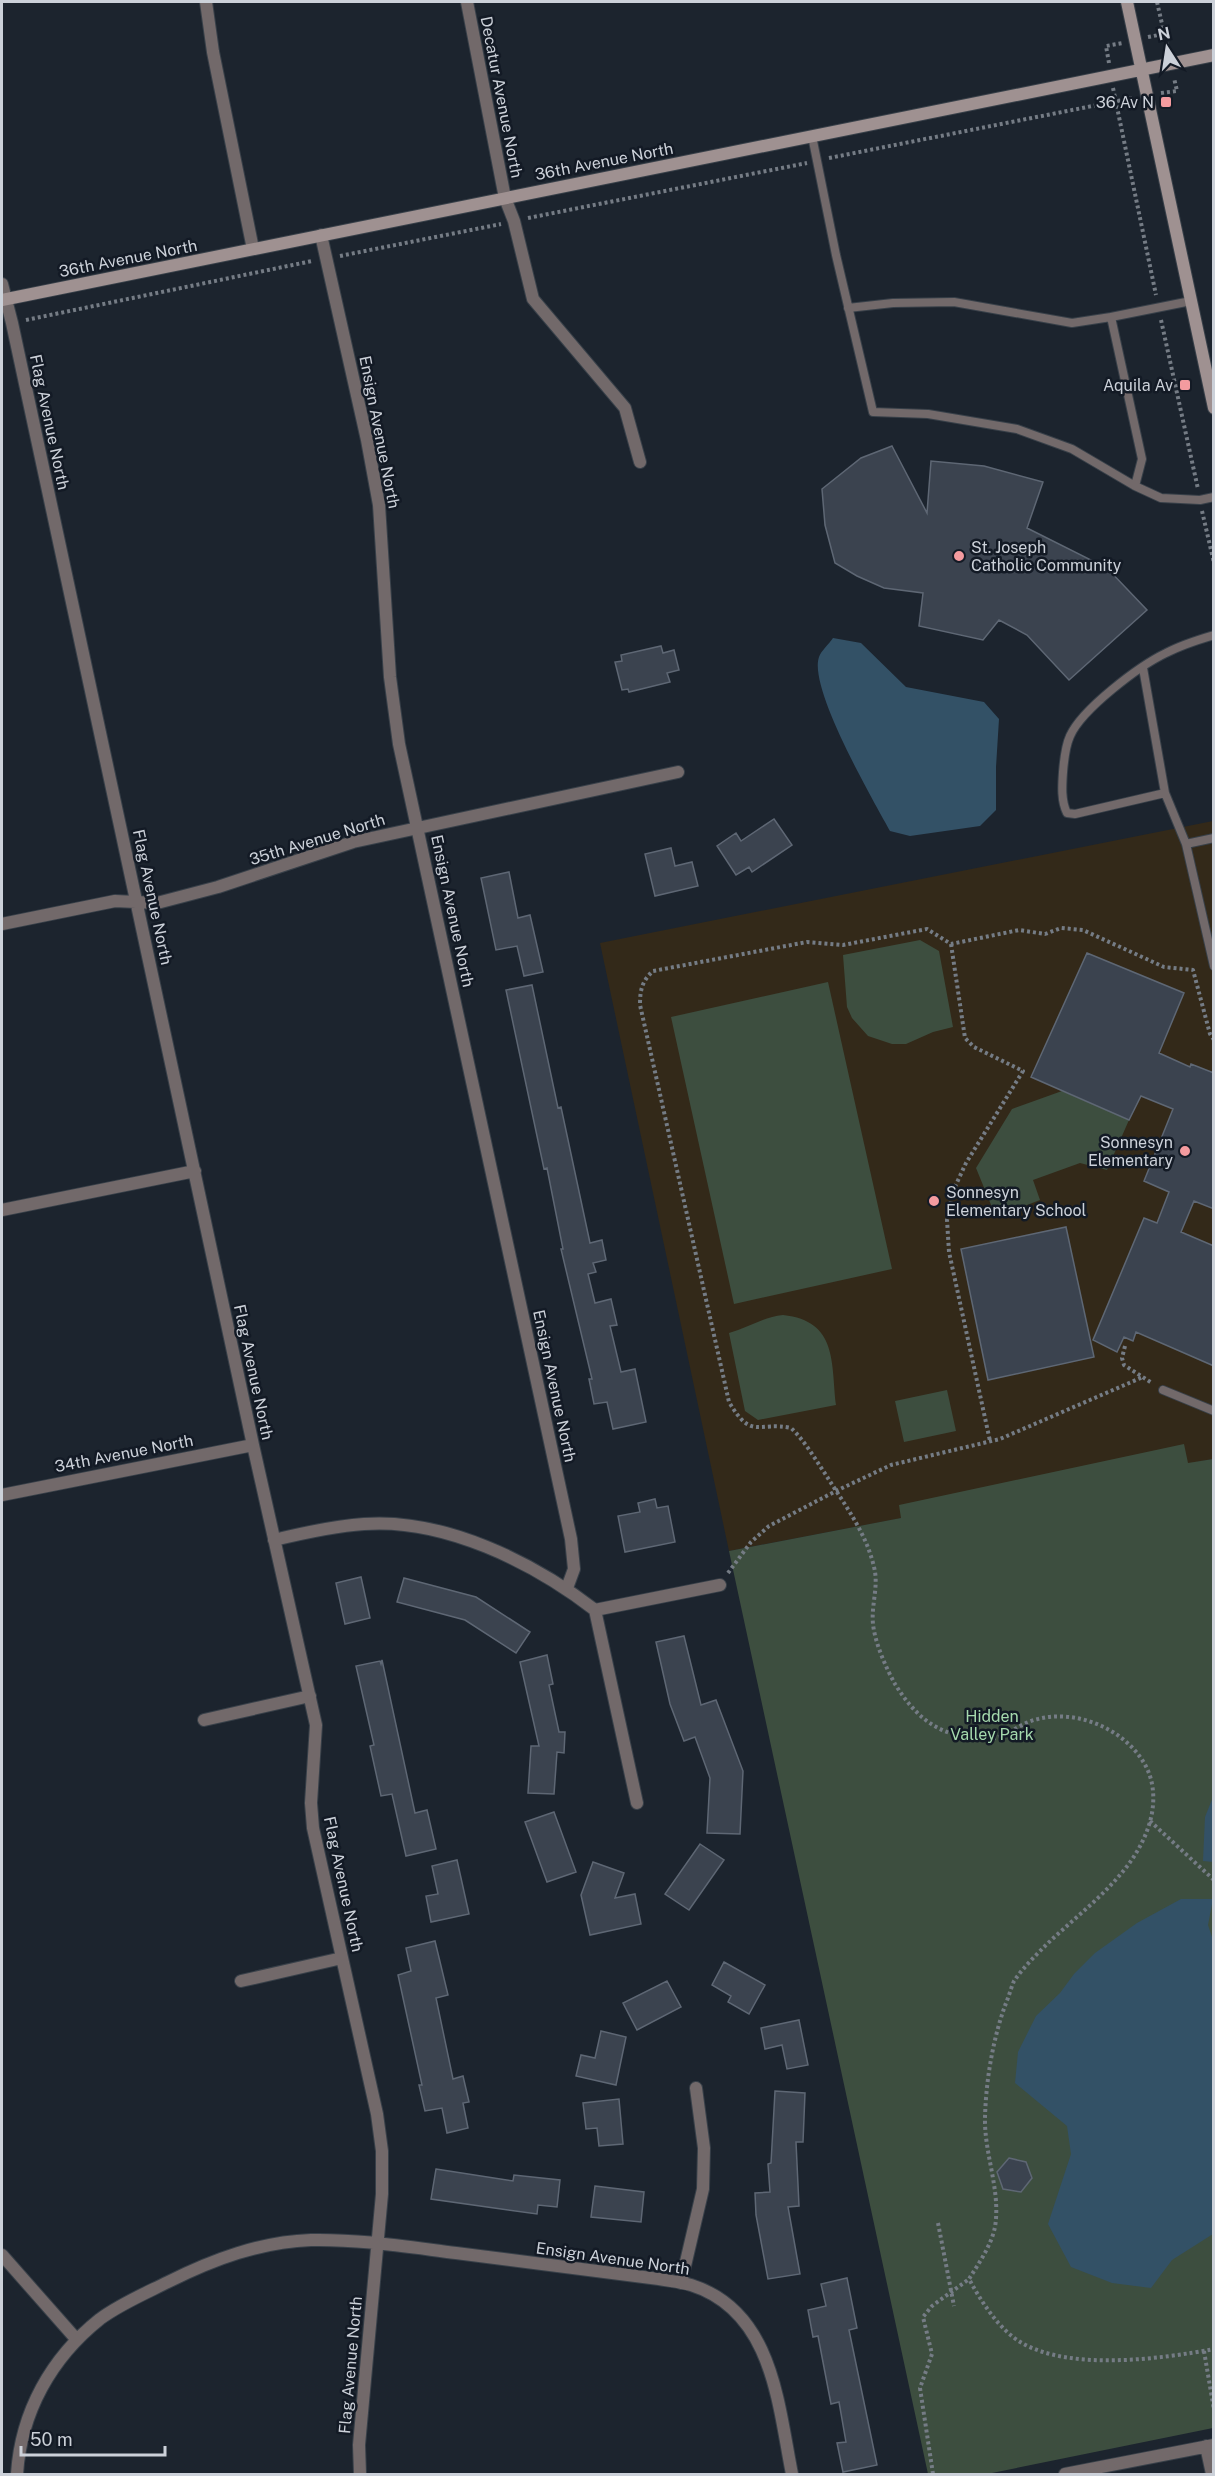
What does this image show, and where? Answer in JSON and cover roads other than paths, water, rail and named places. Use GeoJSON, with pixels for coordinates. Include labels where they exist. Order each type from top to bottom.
{"type":"FeatureCollection","features":[{"type":"Feature","properties":{"kind":"street"},"geometry":{"type":"LineString","coordinates":[[206,2],[213,52],[253,249]]}},
{"type":"Feature","properties":{"kind":"street","name":"Decatur Avenue North"},"geometry":{"type":"LineString","coordinates":[[467,2],[505,198],[514,221],[532,299],[625,408],[640,462]]}},
{"type":"Feature","properties":{"kind":"street"},"geometry":{"type":"LineString","coordinates":[[1127,2],[1191,301],[1208,358],[1214,408]]}},
{"type":"Feature","properties":{"kind":"street","name":"36th Avenue North"},"geometry":{"type":"LineString","coordinates":[[4,300],[1214,55]]}},
{"type":"Feature","properties":{"kind":"street","name":"Ensign Avenue North"},"geometry":{"type":"LineString","coordinates":[[321,235],[379,505],[390,677],[399,744],[571,1539],[574,1569],[567,1588]]}},
{"type":"Feature","properties":{"kind":"street","name":"Flag Avenue North"},"geometry":{"type":"LineString","coordinates":[[2,284],[138,900],[253,1445],[316,1725],[311,1803],[313,1828],[377,2114],[382,2151],[382,2194],[359,2445],[360,2475]]}},
{"type":"Feature","properties":{"kind":"street","name":"35th Avenue North"},"geometry":{"type":"LineString","coordinates":[[2,924],[115,901],[138,900],[157,903],[218,887],[353,842],[678,772]]}},
{"type":"Feature","properties":{"kind":"street"},"geometry":{"type":"LineString","coordinates":[[2,1210],[195,1171]]}},
{"type":"Feature","properties":{"kind":"street","name":"34th Avenue North"},"geometry":{"type":"LineString","coordinates":[[2,1495],[253,1445]]}},
{"type":"Feature","properties":{"kind":"street"},"geometry":{"type":"LineString","coordinates":[[274,1540],[365,1524],[416,1527],[463,1539],[510,1557],[567,1588],[595,1610],[637,1803]]}},
{"type":"Feature","properties":{"kind":"street"},"geometry":{"type":"LineString","coordinates":[[595,1610],[720,1585]]}},
{"type":"Feature","properties":{"kind":"street"},"geometry":{"type":"LineString","coordinates":[[204,1720],[310,1696]]}},
{"type":"Feature","properties":{"kind":"street"},"geometry":{"type":"LineString","coordinates":[[241,1981],[342,1958]]}},
{"type":"Feature","properties":{"kind":"street"},"geometry":{"type":"LineString","coordinates":[[681,2283],[704,2189],[704,2148],[696,2088]]}},
{"type":"Feature","properties":{"kind":"street","name":"Ensign Avenue North"},"geometry":{"type":"LineString","coordinates":[[17,2475],[27,2417],[43,2384],[77,2340],[102,2318],[198,2267],[235,2253],[274,2244],[312,2240],[377,2243],[693,2286],[721,2300],[745,2322],[763,2349],[773,2379],[792,2475]]}},
{"type":"Feature","properties":{"kind":"street"},"geometry":{"type":"LineString","coordinates":[[2,2255],[77,2340]]}},
{"type":"Feature","properties":{"kind":"street"},"geometry":{"type":"LineString","coordinates":[[1065,2475],[1210,2445],[1212,2475]]}},
{"type":"Feature","properties":{"kind":"lane"},"geometry":{"type":"LineString","coordinates":[[812,136],[848,308],[873,412],[928,414],[1017,429],[1072,449],[1161,498],[1200,500],[1214,497]]}},
{"type":"Feature","properties":{"kind":"lane"},"geometry":{"type":"LineString","coordinates":[[848,308],[893,303],[954,302],[1072,323],[1191,301]]}},
{"type":"Feature","properties":{"kind":"lane"},"geometry":{"type":"LineString","coordinates":[[1111,317],[1142,459],[1136,486]]}},
{"type":"Feature","properties":{"kind":"lane"},"geometry":{"type":"LineString","coordinates":[[1165,793],[1075,814],[1067,813],[1064,806],[1064,756],[1070,737],[1079,721],[1103,696],[1164,654],[1187,643],[1214,635]]}},
{"type":"Feature","properties":{"kind":"lane"},"geometry":{"type":"LineString","coordinates":[[1143,668],[1165,793],[1186,844],[1214,966]]}},
{"type":"Feature","properties":{"kind":"lane"},"geometry":{"type":"LineString","coordinates":[[1186,844],[1214,838]]}},
{"type":"Feature","properties":{"kind":"lane"},"geometry":{"type":"LineString","coordinates":[[1163,1390],[1214,1411]]}},
{"type":"Feature","properties":{"kind":"water"},"geometry":{"type":"Polygon","coordinates":[[[833,638],[861,643],[906,687],[984,702],[999,719],[996,810],[980,826],[910,836],[890,831],[844,744],[823,693],[818,672],[819,657],[833,638]]]}},
{"type":"Feature","properties":{"kind":"water"},"geometry":{"type":"Polygon","coordinates":[[[1213,1797],[1214,1862],[1203,1861],[1205,1817],[1213,1797]]]}},
{"type":"Feature","properties":{"kind":"water"},"geometry":{"type":"Polygon","coordinates":[[[1181,1899],[1213,1899],[1208,1925],[1214,1943],[1213,2234],[1172,2260],[1151,2288],[1112,2283],[1071,2267],[1048,2224],[1071,2154],[1067,2126],[1015,2083],[1018,2052],[1036,2016],[1095,1953],[1137,1923],[1181,1899]]]}},
{"type":"Feature","properties":{"kind":"place","name":"36 Av N"},"geometry":{"type":"Point","coordinates":[1166,102]}},
{"type":"Feature","properties":{"kind":"place","name":"Aquila Av"},"geometry":{"type":"Point","coordinates":[1185,385]}},
{"type":"Feature","properties":{"kind":"place","name":"St. Joseph Catholic Community"},"geometry":{"type":"Point","coordinates":[959,556]}},
{"type":"Feature","properties":{"kind":"place","name":"Sonnesyn Elementary"},"geometry":{"type":"Point","coordinates":[1185,1151]}},
{"type":"Feature","properties":{"kind":"place","name":"Sonnesyn Elementary School"},"geometry":{"type":"Point","coordinates":[934,1201]}},
{"type":"Feature","properties":{"kind":"park label","name":"Hidden Valley Park"},"geometry":{"type":"Point","coordinates":[992,1725]}}]}
